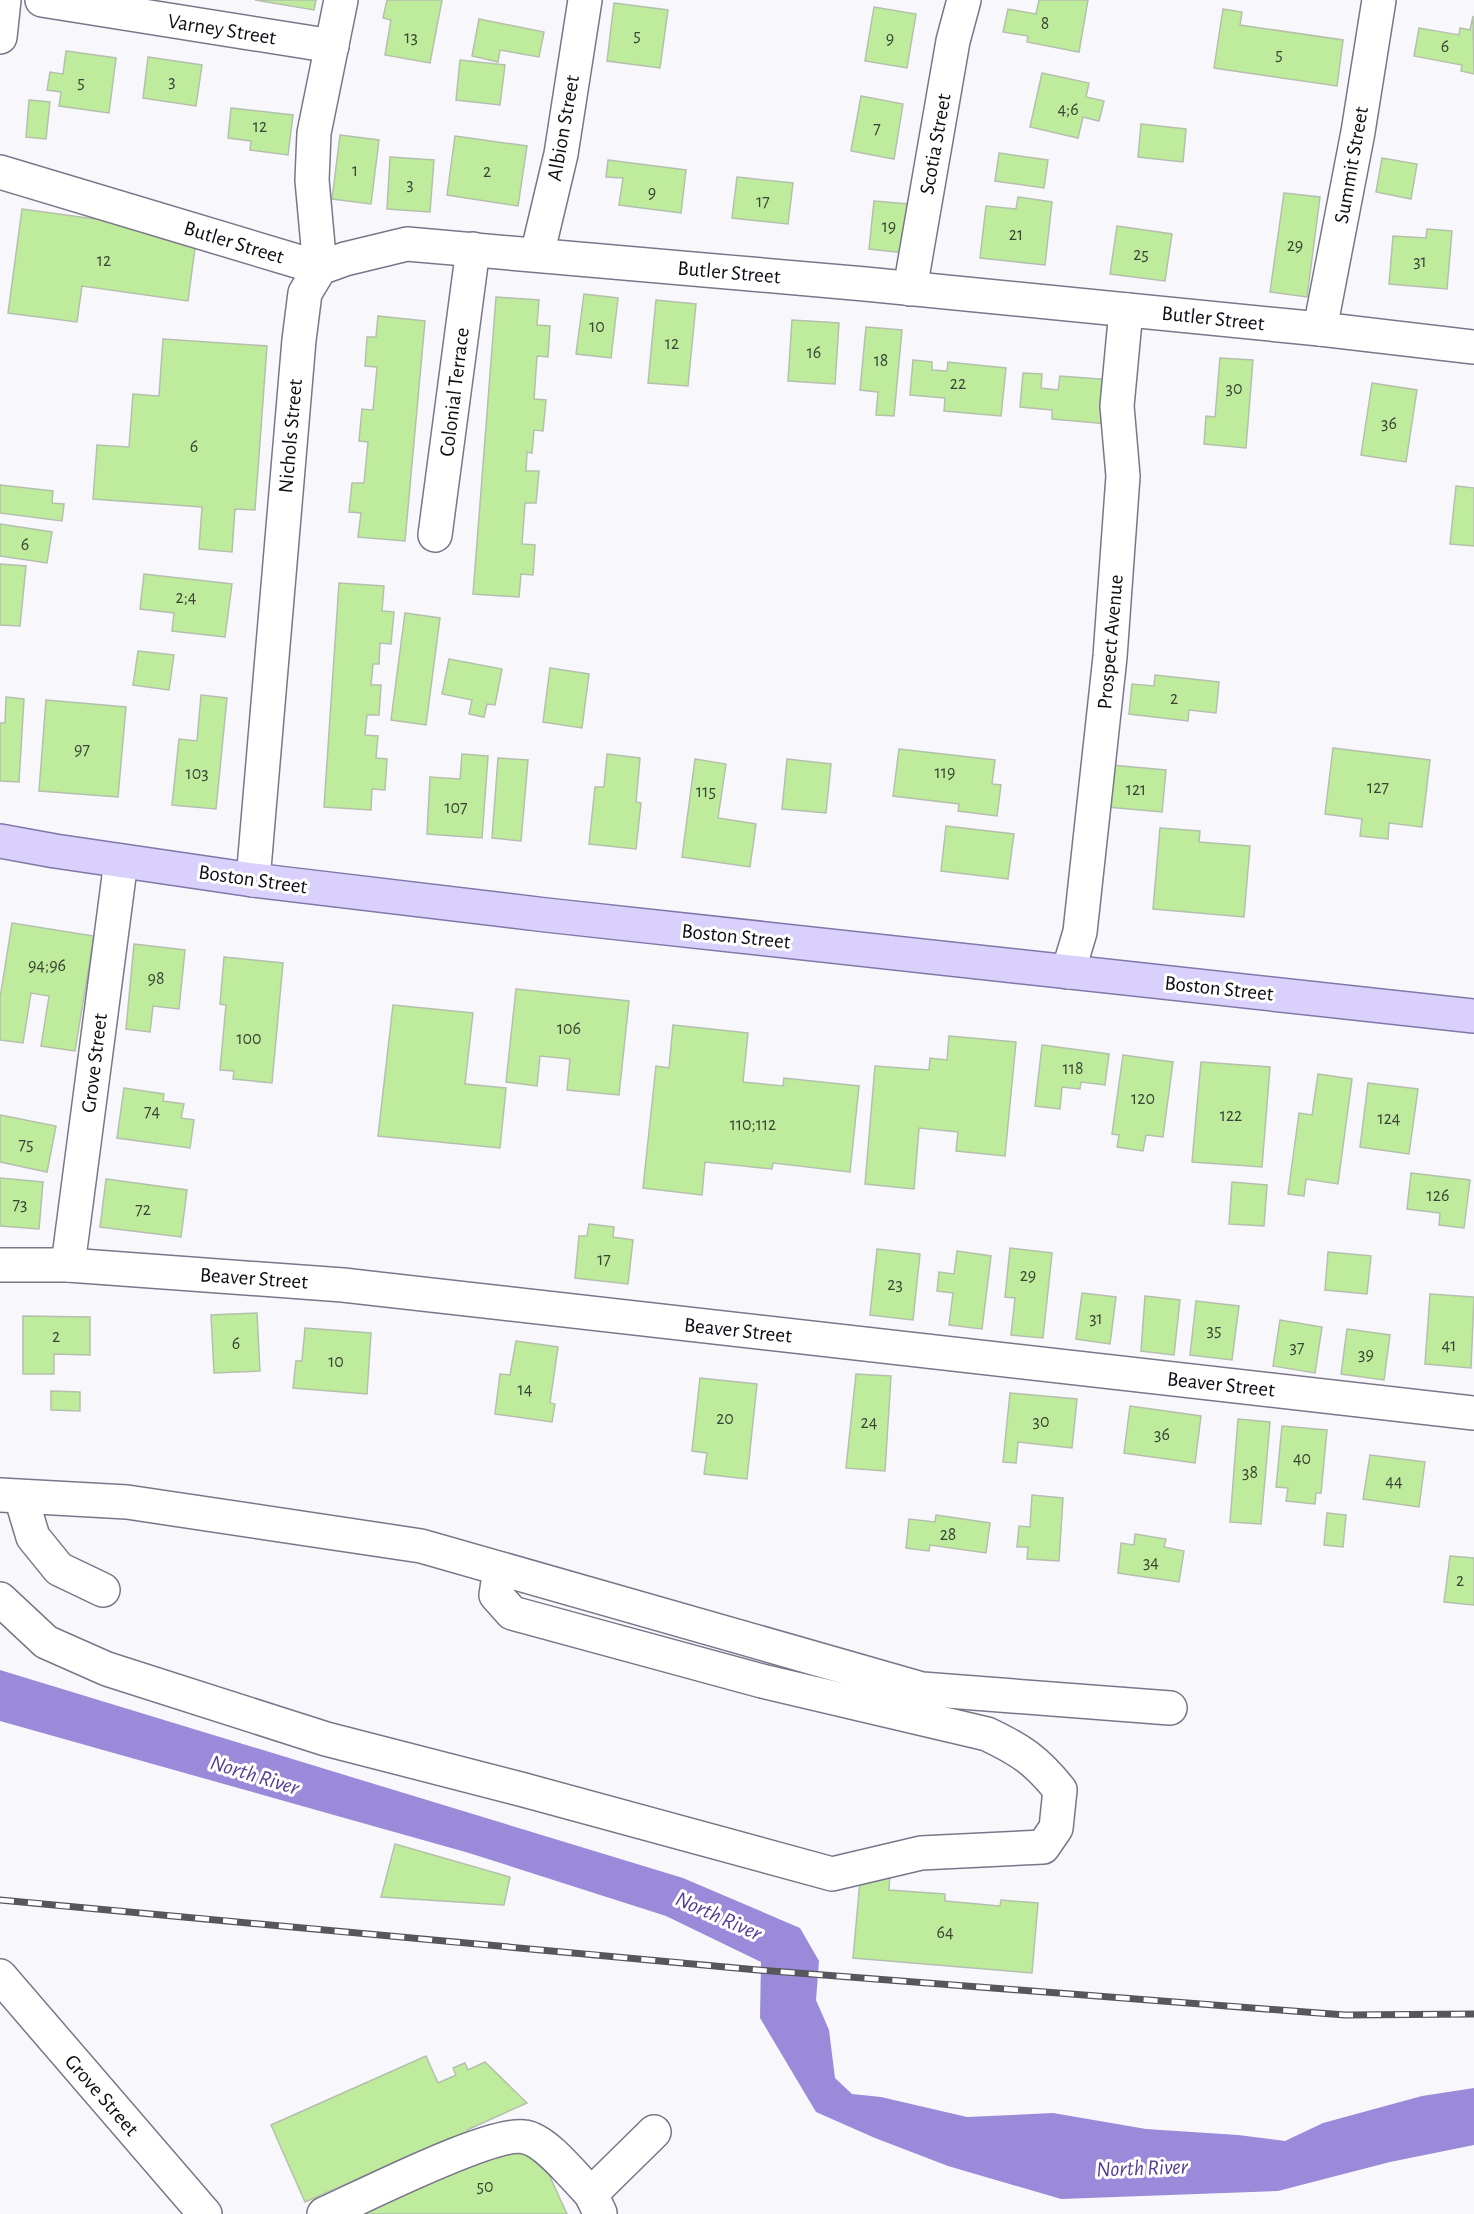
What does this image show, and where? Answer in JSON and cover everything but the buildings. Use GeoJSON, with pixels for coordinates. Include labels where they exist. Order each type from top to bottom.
{"type":"FeatureCollection","features":[{"type":"Feature","properties":{"kind":"main road","name":"Boston Street"},"geometry":{"type":"LineString","coordinates":[[0,841],[254,880],[546,915],[1474,1016]]}},
{"type":"Feature","properties":{"kind":"street"},"geometry":{"type":"LineString","coordinates":[[0,37],[4,0]]}},
{"type":"Feature","properties":{"kind":"street","name":"Varney Street"},"geometry":{"type":"LineString","coordinates":[[42,0],[332,46]]}},
{"type":"Feature","properties":{"kind":"street"},"geometry":{"type":"LineString","coordinates":[[320,268],[312,180],[314,133],[341,0]]}},
{"type":"Feature","properties":{"kind":"street","name":"Albion Street"},"geometry":{"type":"LineString","coordinates":[[537,255],[561,154],[585,0]]}},
{"type":"Feature","properties":{"kind":"street","name":"Scotia Street"},"geometry":{"type":"LineString","coordinates":[[910,289],[953,41],[964,0]]}},
{"type":"Feature","properties":{"kind":"street","name":"Summit Street"},"geometry":{"type":"LineString","coordinates":[[1320,329],[1358,132],[1379,0]]}},
{"type":"Feature","properties":{"kind":"street","name":"Butler Street"},"geometry":{"type":"LineString","coordinates":[[0,172],[320,268],[345,259],[407,244],[910,289],[1320,329],[1474,347]]}},
{"type":"Feature","properties":{"kind":"street","name":"Colonial Terrace"},"geometry":{"type":"LineString","coordinates":[[435,535],[473,249]]}},
{"type":"Feature","properties":{"kind":"street","name":"Nichols Street"},"geometry":{"type":"LineString","coordinates":[[254,880],[299,340],[305,292],[320,268]]}},
{"type":"Feature","properties":{"kind":"street","name":"Prospect Avenue"},"geometry":{"type":"LineString","coordinates":[[1068,972],[1080,932],[1110,657],[1123,476],[1117,406],[1126,310]]}},
{"type":"Feature","properties":{"kind":"street","name":"Grove Street"},"geometry":{"type":"LineString","coordinates":[[68,1265],[121,861]]}},
{"type":"Feature","properties":{"kind":"street","name":"Beaver Street"},"geometry":{"type":"LineString","coordinates":[[0,1265],[68,1265],[343,1285],[1474,1413]]}},
{"type":"Feature","properties":{"kind":"street"},"geometry":{"type":"LineString","coordinates":[[11,1496],[127,1502],[421,1546],[922,1689],[1170,1708]]}},
{"type":"Feature","properties":{"kind":"street"},"geometry":{"type":"LineString","coordinates":[[11,1496],[33,1538],[59,1569],[103,1590]]}},
{"type":"Feature","properties":{"kind":"street"},"geometry":{"type":"LineString","coordinates":[[0,1599],[46,1642],[107,1669],[326,1739],[524,1790],[831,1874],[921,1853],[1043,1847],[1056,1828],[1060,1790],[1049,1776],[1021,1750],[996,1738],[762,1681],[512,1613],[496,1595],[500,1569]]}},
{"type":"Feature","properties":{"kind":"street","name":"Grove Street"},"geometry":{"type":"LineString","coordinates":[[0,1976],[205,2214]]}},
{"type":"Feature","properties":{"kind":"street"},"geometry":{"type":"LineString","coordinates":[[324,2214],[443,2160],[503,2138],[525,2137],[540,2143],[596,2204],[654,2132]]}},
{"type":"Feature","properties":{"kind":"water","name":"North River"},"geometry":{"type":"Polygon","coordinates":[[[0,1670],[683,1878],[800,1928],[819,1961],[816,2000],[829,2030],[835,2078],[852,2094],[881,2097],[967,2117],[1053,2113],[1146,2129],[1238,2135],[1285,2141],[1323,2123],[1422,2096],[1474,2088],[1474,2145],[1390,2162],[1278,2191],[1061,2199],[948,2166],[816,2112],[760,2018],[761,1962],[666,1916],[469,1853],[0,1721],[0,1670]]]}},
{"type":"Feature","properties":{"kind":"railway"},"geometry":{"type":"LineString","coordinates":[[0,1900],[758,1970],[1345,2015],[1474,2014]]}}]}
